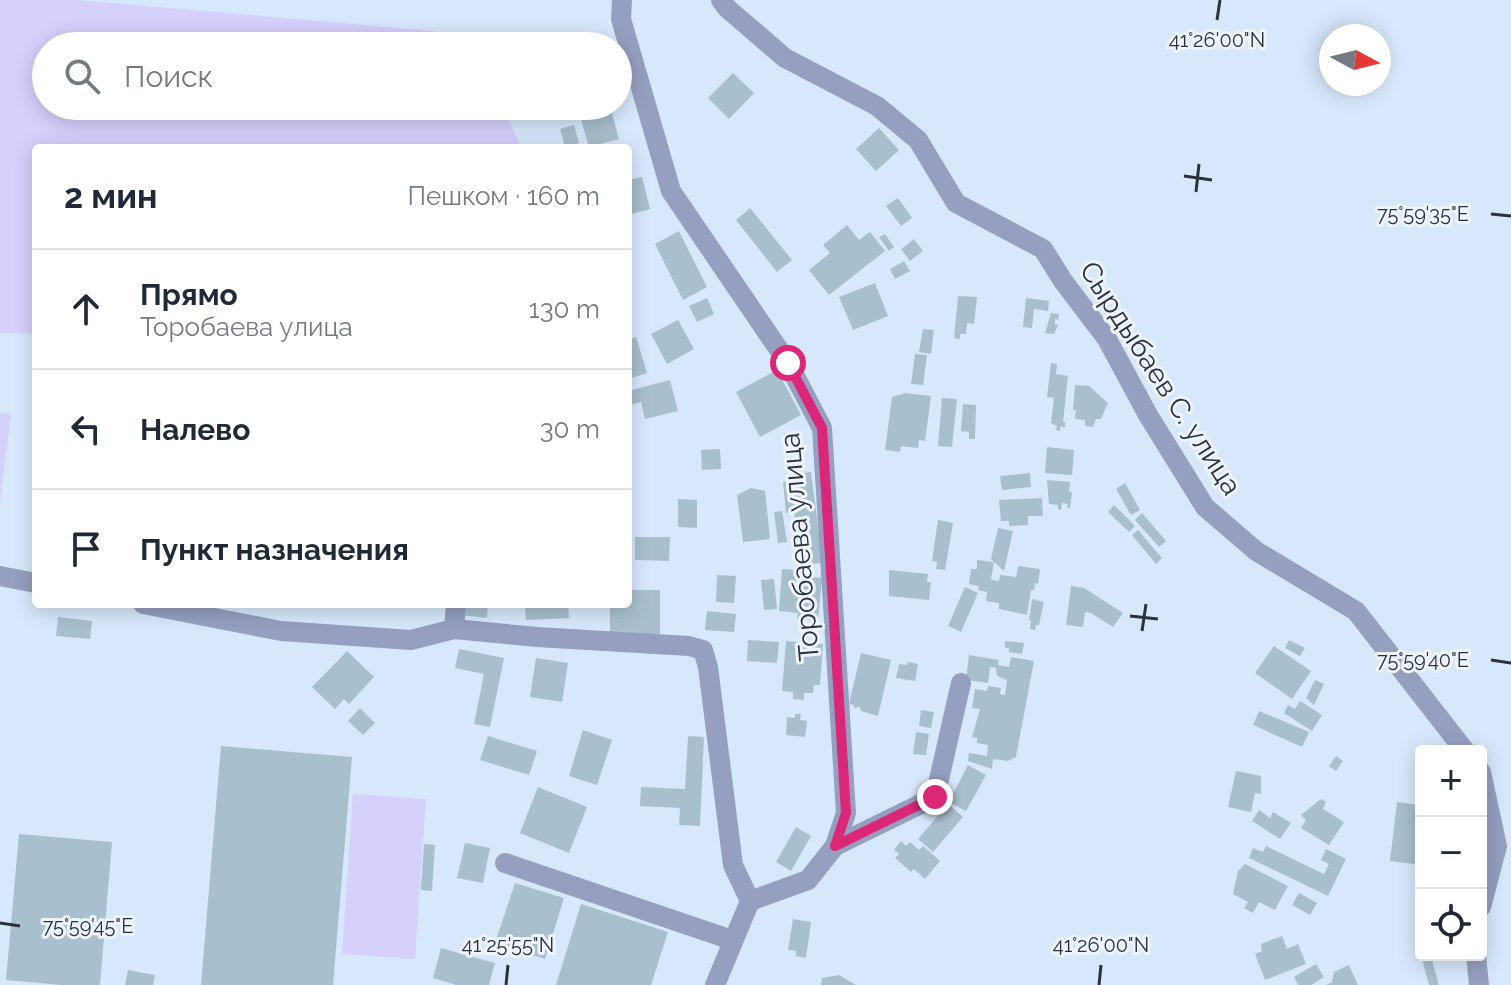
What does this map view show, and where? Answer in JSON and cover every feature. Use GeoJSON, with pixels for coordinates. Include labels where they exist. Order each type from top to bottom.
{"type":"FeatureCollection","features":[{"type":"Feature","properties":{"kind":"street","name":"Торобаева улица"},"geometry":{"type":"LineString","coordinates":[[622,0],[621,19],[625,32]]}},
{"type":"Feature","properties":{"kind":"street","name":"Сырдыбаев С. улица"},"geometry":{"type":"LineString","coordinates":[[721,0],[785,58],[877,106],[918,140],[956,203],[1043,249],[1107,339],[1148,415],[1205,507],[1256,551],[1356,611],[1460,745]]}},
{"type":"Feature","properties":{"kind":"street","name":"Торобаева улица"},"geometry":{"type":"LineString","coordinates":[[632,57],[671,191],[788,363],[822,428],[846,813],[835,846],[808,880],[750,901]]}},
{"type":"Feature","properties":{"kind":"street"},"geometry":{"type":"LineString","coordinates":[[0,576],[32,582]]}},
{"type":"Feature","properties":{"kind":"street"},"geometry":{"type":"LineString","coordinates":[[163,608],[281,631],[411,640],[454,629],[689,646],[703,650],[708,667],[733,865],[750,901],[715,985]]}},
{"type":"Feature","properties":{"kind":"street"},"geometry":{"type":"LineString","coordinates":[[454,629],[456,608]]}},
{"type":"Feature","properties":{"kind":"street"},"geometry":{"type":"LineString","coordinates":[[835,846],[935,797],[961,683]]}},
{"type":"Feature","properties":{"kind":"street"},"geometry":{"type":"LineString","coordinates":[[1486,889],[1497,846],[1487,800]]}},
{"type":"Feature","properties":{"kind":"street"},"geometry":{"type":"LineString","coordinates":[[505,863],[732,940]]}},
{"type":"Feature","properties":{"kind":"street"},"geometry":{"type":"LineString","coordinates":[[1477,961],[1479,985]]}},
{"type":"Feature","properties":{"kind":"shaded area"},"geometry":{"type":"Polygon","coordinates":[[[0,0],[78,0],[434,32],[32,32],[32,120],[509,120],[519,144],[32,144],[32,334],[0,333],[0,0]]]}},
{"type":"Feature","properties":{"kind":"shaded area"},"geometry":{"type":"Polygon","coordinates":[[[0,412],[11,414],[0,504],[0,412]]]}},
{"type":"Feature","properties":{"kind":"shaded area"},"geometry":{"type":"Polygon","coordinates":[[[353,794],[426,799],[415,959],[342,954],[353,794]]]}},
{"type":"Feature","properties":{"kind":"building"},"geometry":{"type":"Polygon","coordinates":[[[733,73],[754,93],[729,119],[708,98],[733,73]]]}},
{"type":"Feature","properties":{"kind":"building"},"geometry":{"type":"Polygon","coordinates":[[[581,120],[614,120],[619,139],[588,144],[581,120]]]}},
{"type":"Feature","properties":{"kind":"building"},"geometry":{"type":"Polygon","coordinates":[[[574,125],[579,143],[564,144],[560,129],[574,125]]]}},
{"type":"Feature","properties":{"kind":"building"},"geometry":{"type":"Polygon","coordinates":[[[879,128],[899,150],[876,171],[856,149],[879,128]]]}},
{"type":"Feature","properties":{"kind":"building"},"geometry":{"type":"Polygon","coordinates":[[[642,177],[650,209],[632,214],[632,179],[642,177]]]}},
{"type":"Feature","properties":{"kind":"building"},"geometry":{"type":"Polygon","coordinates":[[[898,198],[912,218],[901,226],[886,206],[898,198]]]}},
{"type":"Feature","properties":{"kind":"building"},"geometry":{"type":"Polygon","coordinates":[[[750,208],[792,260],[777,272],[736,220],[750,208]]]}},
{"type":"Feature","properties":{"kind":"building"},"geometry":{"type":"Polygon","coordinates":[[[847,225],[859,240],[870,232],[885,251],[829,295],[809,270],[830,253],[823,245],[847,225]]]}},
{"type":"Feature","properties":{"kind":"building"},"geometry":{"type":"Polygon","coordinates":[[[679,231],[707,287],[683,300],[655,244],[679,231]]]}},
{"type":"Feature","properties":{"kind":"building"},"geometry":{"type":"Polygon","coordinates":[[[885,234],[894,247],[889,251],[879,237],[885,234]]]}},
{"type":"Feature","properties":{"kind":"building"},"geometry":{"type":"Polygon","coordinates":[[[914,239],[923,251],[910,261],[901,249],[914,239]]]}},
{"type":"Feature","properties":{"kind":"building"},"geometry":{"type":"Polygon","coordinates":[[[904,261],[910,271],[895,279],[890,269],[904,261]]]}},
{"type":"Feature","properties":{"kind":"building"},"geometry":{"type":"Polygon","coordinates":[[[875,283],[888,316],[853,330],[839,297],[875,283]]]}},
{"type":"Feature","properties":{"kind":"building"},"geometry":{"type":"Polygon","coordinates":[[[958,296],[977,297],[974,324],[967,323],[966,334],[960,334],[960,339],[954,338],[958,296]]]}},
{"type":"Feature","properties":{"kind":"building"},"geometry":{"type":"Polygon","coordinates":[[[707,298],[714,314],[697,322],[689,306],[707,298]]]}},
{"type":"Feature","properties":{"kind":"building"},"geometry":{"type":"Polygon","coordinates":[[[1026,298],[1049,301],[1048,311],[1034,309],[1032,328],[1023,327],[1026,298]]]}},
{"type":"Feature","properties":{"kind":"building"},"geometry":{"type":"Polygon","coordinates":[[[1051,313],[1059,314],[1058,320],[1055,319],[1058,325],[1054,334],[1045,333],[1051,313]]]}},
{"type":"Feature","properties":{"kind":"building"},"geometry":{"type":"Polygon","coordinates":[[[678,320],[694,349],[667,364],[651,334],[678,320]]]}},
{"type":"Feature","properties":{"kind":"building"},"geometry":{"type":"Polygon","coordinates":[[[923,329],[934,330],[931,354],[919,352],[923,329]]]}},
{"type":"Feature","properties":{"kind":"building"},"geometry":{"type":"Polygon","coordinates":[[[636,337],[647,373],[632,378],[632,338],[636,337]]]}},
{"type":"Feature","properties":{"kind":"building"},"geometry":{"type":"Polygon","coordinates":[[[915,354],[927,355],[923,385],[911,384],[915,354]]]}},
{"type":"Feature","properties":{"kind":"building"},"geometry":{"type":"Polygon","coordinates":[[[1051,363],[1057,364],[1056,374],[1068,376],[1065,427],[1060,427],[1060,431],[1051,423],[1054,398],[1047,397],[1051,363]]]}},
{"type":"Feature","properties":{"kind":"building"},"geometry":{"type":"Polygon","coordinates":[[[777,370],[801,415],[760,437],[736,392],[777,370]]]}},
{"type":"Feature","properties":{"kind":"building"},"geometry":{"type":"Polygon","coordinates":[[[670,380],[678,411],[645,419],[641,402],[632,404],[632,390],[670,380]]]}},
{"type":"Feature","properties":{"kind":"building"},"geometry":{"type":"Polygon","coordinates":[[[1075,385],[1089,386],[1108,403],[1101,419],[1096,419],[1093,427],[1085,426],[1085,420],[1075,419],[1075,385]]]}},
{"type":"Feature","properties":{"kind":"building"},"geometry":{"type":"Polygon","coordinates":[[[905,393],[931,396],[925,441],[919,440],[918,448],[901,446],[900,452],[885,450],[892,397],[905,393]]]}},
{"type":"Feature","properties":{"kind":"building"},"geometry":{"type":"Polygon","coordinates":[[[942,398],[957,399],[952,447],[938,446],[942,398]]]}},
{"type":"Feature","properties":{"kind":"building"},"geometry":{"type":"Polygon","coordinates":[[[963,404],[976,405],[975,439],[969,439],[969,432],[961,431],[963,404]]]}},
{"type":"Feature","properties":{"kind":"building"},"geometry":{"type":"Polygon","coordinates":[[[1047,447],[1074,450],[1072,475],[1045,473],[1047,447]]]}},
{"type":"Feature","properties":{"kind":"building"},"geometry":{"type":"Polygon","coordinates":[[[720,449],[721,469],[702,470],[701,450],[720,449]]]}},
{"type":"Feature","properties":{"kind":"building"},"geometry":{"type":"Polygon","coordinates":[[[811,472],[823,563],[802,565],[794,512],[786,513],[783,482],[798,480],[797,474],[811,472]]]}},
{"type":"Feature","properties":{"kind":"building"},"geometry":{"type":"Polygon","coordinates":[[[1030,473],[1031,487],[1002,490],[1000,476],[1030,473]]]}},
{"type":"Feature","properties":{"kind":"building"},"geometry":{"type":"Polygon","coordinates":[[[1047,480],[1070,482],[1070,508],[1062,503],[1061,510],[1058,505],[1049,504],[1047,480]]]}},
{"type":"Feature","properties":{"kind":"building"},"geometry":{"type":"Polygon","coordinates":[[[1125,483],[1140,510],[1131,515],[1116,489],[1125,483]]]}},
{"type":"Feature","properties":{"kind":"building"},"geometry":{"type":"Polygon","coordinates":[[[751,488],[765,491],[770,539],[743,542],[737,495],[751,488]]]}},
{"type":"Feature","properties":{"kind":"building"},"geometry":{"type":"Polygon","coordinates":[[[1042,498],[1043,516],[1028,516],[1028,525],[1009,526],[1009,521],[1001,521],[999,500],[1042,498]]]}},
{"type":"Feature","properties":{"kind":"building"},"geometry":{"type":"Polygon","coordinates":[[[678,499],[697,500],[697,528],[678,527],[678,499]]]}},
{"type":"Feature","properties":{"kind":"building"},"geometry":{"type":"Polygon","coordinates":[[[1114,505],[1135,526],[1129,532],[1108,512],[1114,505]]]}},
{"type":"Feature","properties":{"kind":"building"},"geometry":{"type":"Polygon","coordinates":[[[782,511],[787,542],[778,543],[774,512],[782,511]]]}},
{"type":"Feature","properties":{"kind":"building"},"geometry":{"type":"Polygon","coordinates":[[[1142,513],[1166,541],[1159,547],[1135,520],[1142,513]]]}},
{"type":"Feature","properties":{"kind":"building"},"geometry":{"type":"Polygon","coordinates":[[[938,520],[953,523],[945,570],[936,569],[937,562],[932,561],[938,520]]]}},
{"type":"Feature","properties":{"kind":"building"},"geometry":{"type":"Polygon","coordinates":[[[998,528],[1013,531],[1004,571],[991,559],[998,528]]]}},
{"type":"Feature","properties":{"kind":"building"},"geometry":{"type":"Polygon","coordinates":[[[1138,530],[1162,558],[1156,564],[1132,535],[1138,530]]]}},
{"type":"Feature","properties":{"kind":"building"},"geometry":{"type":"Polygon","coordinates":[[[635,537],[670,537],[669,561],[635,560],[635,537]]]}},
{"type":"Feature","properties":{"kind":"building"},"geometry":{"type":"Polygon","coordinates":[[[977,560],[994,562],[991,580],[999,581],[1000,575],[1016,577],[1018,566],[1040,569],[1038,584],[1035,583],[1034,590],[1031,590],[1027,615],[999,609],[999,603],[986,601],[987,592],[969,584],[971,569],[977,569],[977,560]]]}},
{"type":"Feature","properties":{"kind":"building"},"geometry":{"type":"Polygon","coordinates":[[[782,569],[797,570],[796,585],[808,586],[809,577],[822,578],[818,621],[797,619],[798,613],[779,611],[782,569]]]}},
{"type":"Feature","properties":{"kind":"building"},"geometry":{"type":"Polygon","coordinates":[[[889,570],[928,574],[927,582],[931,582],[929,600],[889,596],[889,570]]]}},
{"type":"Feature","properties":{"kind":"building"},"geometry":{"type":"Polygon","coordinates":[[[717,575],[736,576],[734,603],[716,602],[717,575]]]}},
{"type":"Feature","properties":{"kind":"building"},"geometry":{"type":"Polygon","coordinates":[[[774,579],[777,609],[764,610],[761,580],[774,579]]]}},
{"type":"Feature","properties":{"kind":"building"},"geometry":{"type":"Polygon","coordinates":[[[1071,586],[1084,588],[1123,613],[1113,627],[1085,612],[1083,627],[1066,625],[1071,586]]]}},
{"type":"Feature","properties":{"kind":"building"},"geometry":{"type":"Polygon","coordinates":[[[965,587],[978,593],[961,632],[948,626],[965,587]]]}},
{"type":"Feature","properties":{"kind":"building"},"geometry":{"type":"Polygon","coordinates":[[[632,590],[660,590],[660,634],[610,635],[610,608],[632,608],[632,590]]]}},
{"type":"Feature","properties":{"kind":"building"},"geometry":{"type":"Polygon","coordinates":[[[1032,599],[1044,602],[1035,630],[1030,629],[1029,620],[1032,599]]]}},
{"type":"Feature","properties":{"kind":"building"},"geometry":{"type":"Polygon","coordinates":[[[462,608],[488,608],[487,618],[461,615],[462,608]]]}},
{"type":"Feature","properties":{"kind":"building"},"geometry":{"type":"Polygon","coordinates":[[[525,608],[568,608],[569,618],[526,620],[525,608]]]}},
{"type":"Feature","properties":{"kind":"building"},"geometry":{"type":"Polygon","coordinates":[[[707,611],[736,614],[734,632],[705,630],[707,611]]]}},
{"type":"Feature","properties":{"kind":"building"},"geometry":{"type":"Polygon","coordinates":[[[58,617],[92,621],[90,639],[56,636],[58,617]]]}},
{"type":"Feature","properties":{"kind":"building"},"geometry":{"type":"Polygon","coordinates":[[[748,640],[779,642],[777,663],[747,661],[748,640]]]}},
{"type":"Feature","properties":{"kind":"building"},"geometry":{"type":"Polygon","coordinates":[[[1289,640],[1305,648],[1300,656],[1285,648],[1289,640]]]}},
{"type":"Feature","properties":{"kind":"building"},"geometry":{"type":"Polygon","coordinates":[[[786,641],[823,644],[820,685],[814,685],[813,693],[804,693],[804,700],[793,699],[793,692],[782,691],[786,641]]]}},
{"type":"Feature","properties":{"kind":"building"},"geometry":{"type":"Polygon","coordinates":[[[1005,641],[1024,643],[1022,654],[1009,652],[1005,641]]]}},
{"type":"Feature","properties":{"kind":"building"},"geometry":{"type":"Polygon","coordinates":[[[1274,646],[1311,671],[1292,699],[1255,673],[1274,646]]]}},
{"type":"Feature","properties":{"kind":"building"},"geometry":{"type":"Polygon","coordinates":[[[459,649],[504,658],[490,727],[474,724],[484,674],[455,668],[459,649]]]}},
{"type":"Feature","properties":{"kind":"building"},"geometry":{"type":"Polygon","coordinates":[[[347,651],[374,677],[349,704],[344,699],[335,709],[312,687],[347,651]]]}},
{"type":"Feature","properties":{"kind":"building"},"geometry":{"type":"Polygon","coordinates":[[[861,653],[891,660],[878,716],[849,704],[861,653]]]}},
{"type":"Feature","properties":{"kind":"building"},"geometry":{"type":"Polygon","coordinates":[[[969,655],[999,660],[998,665],[1009,667],[1011,657],[1034,661],[1016,757],[1008,761],[993,759],[992,769],[968,761],[969,753],[987,756],[988,745],[977,743],[977,738],[972,737],[980,709],[972,708],[975,689],[987,691],[988,686],[1001,688],[1000,694],[1005,695],[1007,680],[997,676],[996,668],[990,667],[988,683],[966,680],[969,655]]]}},
{"type":"Feature","properties":{"kind":"building"},"geometry":{"type":"Polygon","coordinates":[[[536,658],[568,663],[562,702],[530,697],[536,658]]]}},
{"type":"Feature","properties":{"kind":"building"},"geometry":{"type":"Polygon","coordinates":[[[908,662],[918,664],[915,681],[896,678],[899,664],[907,665],[908,662]]]}},
{"type":"Feature","properties":{"kind":"building"},"geometry":{"type":"Polygon","coordinates":[[[1315,680],[1324,684],[1314,705],[1306,698],[1315,680]]]}},
{"type":"Feature","properties":{"kind":"building"},"geometry":{"type":"Polygon","coordinates":[[[1300,701],[1322,715],[1312,731],[1284,713],[1288,705],[1295,709],[1300,701]]]}},
{"type":"Feature","properties":{"kind":"building"},"geometry":{"type":"Polygon","coordinates":[[[360,708],[375,723],[363,735],[348,721],[360,708]]]}},
{"type":"Feature","properties":{"kind":"building"},"geometry":{"type":"Polygon","coordinates":[[[921,710],[934,712],[931,728],[919,726],[921,710]]]}},
{"type":"Feature","properties":{"kind":"building"},"geometry":{"type":"Polygon","coordinates":[[[1259,711],[1309,732],[1302,747],[1253,725],[1259,711]]]}},
{"type":"Feature","properties":{"kind":"building"},"geometry":{"type":"Polygon","coordinates":[[[795,714],[801,714],[800,720],[807,721],[805,737],[786,735],[787,717],[795,718],[795,714]]]}},
{"type":"Feature","properties":{"kind":"building"},"geometry":{"type":"Polygon","coordinates":[[[583,730],[612,740],[597,785],[569,776],[583,730]]]}},
{"type":"Feature","properties":{"kind":"building"},"geometry":{"type":"Polygon","coordinates":[[[916,732],[929,734],[926,755],[913,754],[916,732]]]}},
{"type":"Feature","properties":{"kind":"building"},"geometry":{"type":"Polygon","coordinates":[[[488,736],[537,751],[529,775],[480,760],[488,736]]]}},
{"type":"Feature","properties":{"kind":"building"},"geometry":{"type":"Polygon","coordinates":[[[688,736],[704,737],[700,826],[679,825],[680,808],[640,806],[641,787],[685,789],[688,736]]]}},
{"type":"Feature","properties":{"kind":"building"},"geometry":{"type":"Polygon","coordinates":[[[221,746],[352,757],[333,985],[201,985],[221,746]]]}},
{"type":"Feature","properties":{"kind":"building"},"geometry":{"type":"Polygon","coordinates":[[[1336,756],[1343,761],[1336,771],[1329,766],[1336,756]]]}},
{"type":"Feature","properties":{"kind":"building"},"geometry":{"type":"Polygon","coordinates":[[[968,765],[986,775],[966,811],[949,802],[968,765]]]}},
{"type":"Feature","properties":{"kind":"building"},"geometry":{"type":"Polygon","coordinates":[[[1236,771],[1261,776],[1261,794],[1255,793],[1251,812],[1228,807],[1236,771]]]}},
{"type":"Feature","properties":{"kind":"building"},"geometry":{"type":"Polygon","coordinates":[[[538,787],[587,807],[569,853],[520,833],[538,787]]]}},
{"type":"Feature","properties":{"kind":"building"},"geometry":{"type":"Polygon","coordinates":[[[1321,799],[1326,802],[1323,809],[1344,822],[1329,845],[1301,828],[1306,820],[1301,815],[1321,799]]]}},
{"type":"Feature","properties":{"kind":"building"},"geometry":{"type":"Polygon","coordinates":[[[1397,802],[1415,804],[1415,864],[1390,861],[1397,802]]]}},
{"type":"Feature","properties":{"kind":"building"},"geometry":{"type":"Polygon","coordinates":[[[948,804],[963,817],[933,852],[918,839],[948,804]]]}},
{"type":"Feature","properties":{"kind":"building"},"geometry":{"type":"Polygon","coordinates":[[[1259,810],[1270,818],[1273,812],[1291,823],[1280,839],[1252,821],[1259,810]]]}},
{"type":"Feature","properties":{"kind":"building"},"geometry":{"type":"Polygon","coordinates":[[[796,827],[811,836],[791,871],[776,862],[796,827]]]}},
{"type":"Feature","properties":{"kind":"building"},"geometry":{"type":"Polygon","coordinates":[[[19,834],[112,842],[100,985],[6,980],[19,834]]]}},
{"type":"Feature","properties":{"kind":"building"},"geometry":{"type":"Polygon","coordinates":[[[901,841],[906,846],[910,842],[919,850],[923,846],[940,861],[925,879],[895,858],[899,854],[894,850],[901,841]]]}},
{"type":"Feature","properties":{"kind":"building"},"geometry":{"type":"Polygon","coordinates":[[[465,843],[490,848],[483,883],[457,878],[465,843]]]}},
{"type":"Feature","properties":{"kind":"building"},"geometry":{"type":"Polygon","coordinates":[[[424,844],[435,845],[432,891],[421,890],[424,844]]]}},
{"type":"Feature","properties":{"kind":"building"},"geometry":{"type":"Polygon","coordinates":[[[1266,846],[1324,874],[1329,864],[1321,860],[1326,849],[1346,859],[1328,896],[1249,858],[1253,848],[1263,852],[1266,846]]]}},
{"type":"Feature","properties":{"kind":"building"},"geometry":{"type":"Polygon","coordinates":[[[1245,864],[1288,886],[1275,910],[1259,902],[1253,913],[1244,908],[1248,902],[1233,894],[1238,871],[1245,864]]]}},
{"type":"Feature","properties":{"kind":"building"},"geometry":{"type":"Polygon","coordinates":[[[515,883],[564,898],[545,959],[495,943],[515,883]]]}},
{"type":"Feature","properties":{"kind":"building"},"geometry":{"type":"Polygon","coordinates":[[[1299,893],[1317,903],[1310,915],[1292,905],[1299,893]]]}},
{"type":"Feature","properties":{"kind":"building"},"geometry":{"type":"Polygon","coordinates":[[[581,904],[668,932],[651,985],[556,985],[581,904]]]}},
{"type":"Feature","properties":{"kind":"building"},"geometry":{"type":"Polygon","coordinates":[[[793,919],[811,922],[806,958],[788,950],[793,919]]]}},
{"type":"Feature","properties":{"kind":"building"},"geometry":{"type":"Polygon","coordinates":[[[1282,936],[1287,949],[1298,944],[1306,964],[1265,980],[1255,954],[1262,951],[1261,944],[1282,936]]]}},
{"type":"Feature","properties":{"kind":"building"},"geometry":{"type":"Polygon","coordinates":[[[441,948],[495,963],[489,985],[456,985],[433,978],[441,948]]]}},
{"type":"Feature","properties":{"kind":"building"},"geometry":{"type":"Polygon","coordinates":[[[1423,961],[1432,961],[1439,985],[1429,985],[1423,961]]]}},
{"type":"Feature","properties":{"kind":"building"},"geometry":{"type":"Polygon","coordinates":[[[1316,964],[1324,977],[1311,985],[1298,985],[1294,977],[1316,964]]]}},
{"type":"Feature","properties":{"kind":"building"},"geometry":{"type":"Polygon","coordinates":[[[1349,965],[1358,985],[1326,985],[1332,982],[1334,972],[1349,965]]]}},
{"type":"Feature","properties":{"kind":"building"},"geometry":{"type":"Polygon","coordinates":[[[128,970],[155,975],[153,985],[125,985],[128,970]]]}},
{"type":"Feature","properties":{"kind":"building"},"geometry":{"type":"Polygon","coordinates":[[[839,975],[856,985],[821,985],[822,978],[839,975]]]}},
{"type":"Feature","properties":{"kind":"route"},"geometry":{"type":"LineString","coordinates":[[788,363],[822,428],[846,813],[835,846],[935,797]]}}]}
